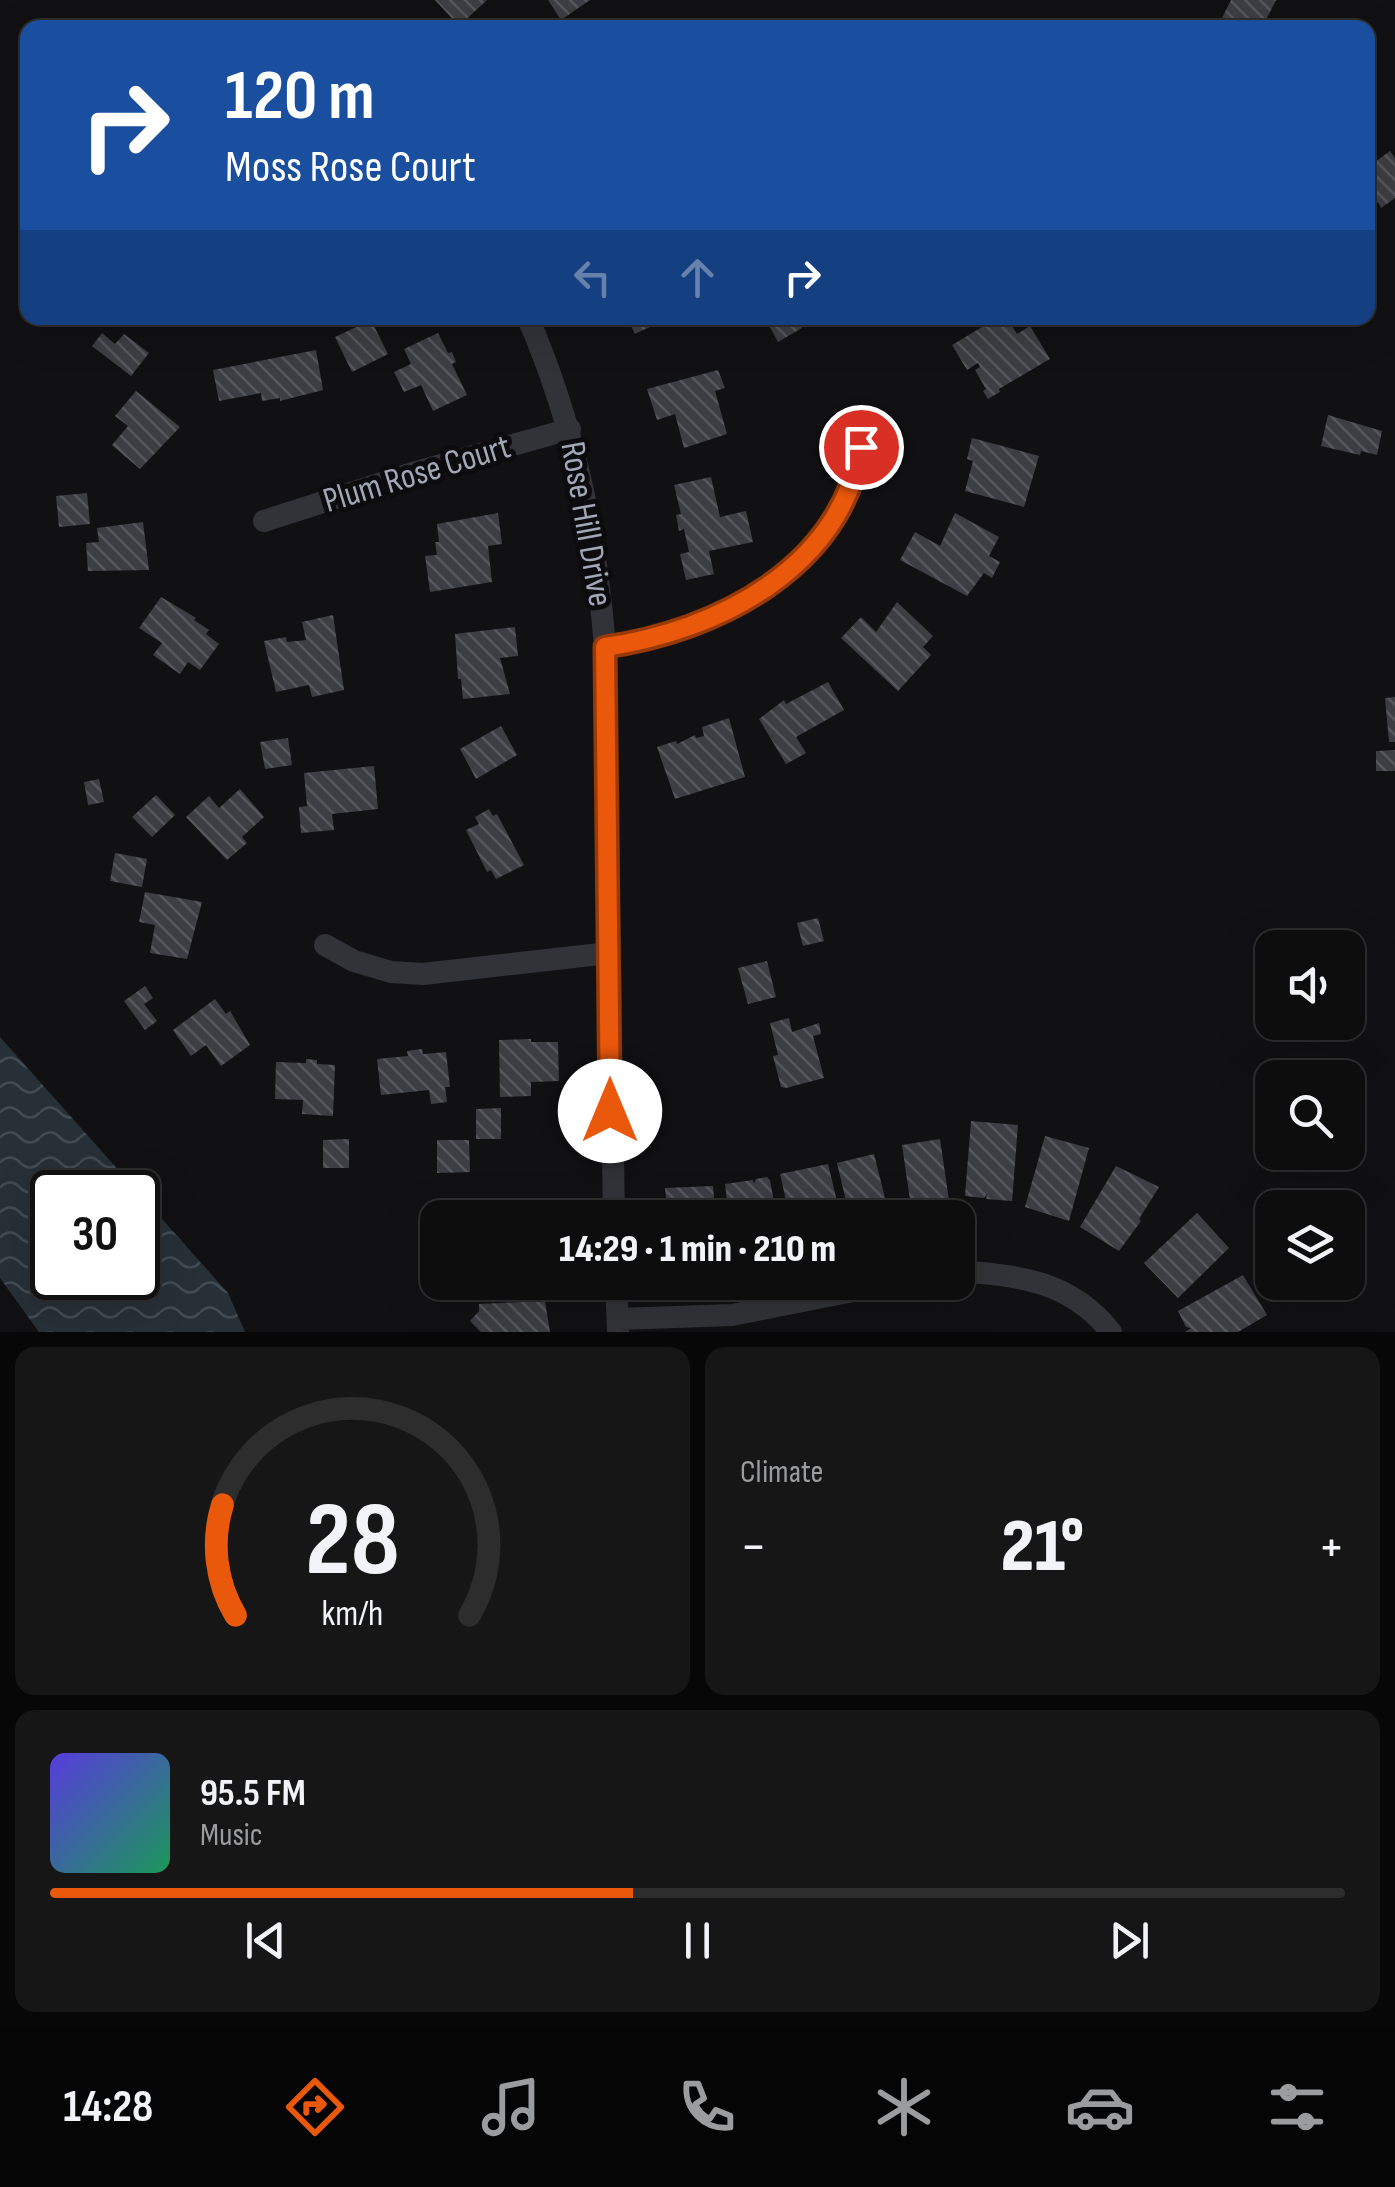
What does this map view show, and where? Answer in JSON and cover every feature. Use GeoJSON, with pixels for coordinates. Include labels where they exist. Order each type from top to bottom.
{"type":"FeatureCollection","features":[{"type":"Feature","properties":{"kind":"street","name":"Rose Hill Drive"},"geometry":{"type":"LineString","coordinates":[[531,325],[570,429],[600,576],[605,647],[614,1200]]}},
{"type":"Feature","properties":{"kind":"street"},"geometry":{"type":"LineString","coordinates":[[605,647],[680,632],[720,616],[757,594],[810,550],[828,529],[848,493],[858,467],[864,426]]}},
{"type":"Feature","properties":{"kind":"street","name":"Plum Rose Court"},"geometry":{"type":"LineString","coordinates":[[264,521],[416,472],[570,429]]}},
{"type":"Feature","properties":{"kind":"street"},"geometry":{"type":"LineString","coordinates":[[325,945],[354,961],[391,972],[423,974],[609,953]]}},
{"type":"Feature","properties":{"kind":"street"},"geometry":{"type":"LineString","coordinates":[[975,1272],[1023,1276],[1068,1294],[1111,1332]]}},
{"type":"Feature","properties":{"kind":"street"},"geometry":{"type":"LineString","coordinates":[[617,1300],[618,1326],[732,1315],[807,1300]]}},
{"type":"Feature","properties":{"kind":"water"},"geometry":{"type":"Polygon","coordinates":[[[0,1037],[118,1170],[30,1170],[30,1300],[160,1300],[160,1217],[228,1293],[245,1332],[39,1332],[0,1278],[0,1037]]]}},
{"type":"Feature","properties":{"kind":"building"},"geometry":{"type":"Polygon","coordinates":[[[435,0],[487,0],[465,20],[453,20],[435,0]]]}},
{"type":"Feature","properties":{"kind":"building"},"geometry":{"type":"Polygon","coordinates":[[[548,0],[590,0],[561,20],[548,0]]]}},
{"type":"Feature","properties":{"kind":"building"},"geometry":{"type":"Polygon","coordinates":[[[1231,0],[1276,0],[1266,20],[1222,18],[1231,0]]]}},
{"type":"Feature","properties":{"kind":"building"},"geometry":{"type":"Polygon","coordinates":[[[1390,151],[1395,158],[1395,198],[1381,208],[1378,202],[1375,204],[1375,162],[1390,151]]]}},
{"type":"Feature","properties":{"kind":"building"},"geometry":{"type":"Polygon","coordinates":[[[360,325],[374,325],[388,354],[352,372],[335,337],[360,325]]]}},
{"type":"Feature","properties":{"kind":"building"},"geometry":{"type":"Polygon","coordinates":[[[630,325],[654,325],[635,334],[630,325]]]}},
{"type":"Feature","properties":{"kind":"building"},"geometry":{"type":"Polygon","coordinates":[[[769,325],[800,325],[802,328],[778,342],[769,325]]]}},
{"type":"Feature","properties":{"kind":"building"},"geometry":{"type":"Polygon","coordinates":[[[985,325],[1011,325],[1017,334],[1030,326],[1050,359],[988,399],[975,370],[980,367],[978,363],[967,370],[952,345],[985,325]]]}},
{"type":"Feature","properties":{"kind":"building"},"geometry":{"type":"Polygon","coordinates":[[[102,333],[115,344],[124,334],[149,353],[131,376],[92,346],[102,333]]]}},
{"type":"Feature","properties":{"kind":"building"},"geometry":{"type":"Polygon","coordinates":[[[438,333],[448,353],[452,352],[456,362],[452,364],[467,395],[433,411],[421,385],[404,392],[394,372],[411,364],[404,349],[438,333]]]}},
{"type":"Feature","properties":{"kind":"building"},"geometry":{"type":"Polygon","coordinates":[[[316,350],[323,390],[280,401],[262,401],[261,393],[219,401],[213,370],[316,350]]]}},
{"type":"Feature","properties":{"kind":"building"},"geometry":{"type":"Polygon","coordinates":[[[718,370],[725,388],[715,391],[727,434],[684,448],[675,414],[657,420],[647,389],[718,370]]]}},
{"type":"Feature","properties":{"kind":"building"},"geometry":{"type":"Polygon","coordinates":[[[136,391],[180,427],[140,469],[112,445],[128,426],[115,416],[136,391]]]}},
{"type":"Feature","properties":{"kind":"building"},"geometry":{"type":"Polygon","coordinates":[[[1328,415],[1382,431],[1377,455],[1321,446],[1328,415]]]}},
{"type":"Feature","properties":{"kind":"building"},"geometry":{"type":"Polygon","coordinates":[[[972,438],[1039,456],[1024,507],[965,491],[973,461],[967,459],[972,438]]]}},
{"type":"Feature","properties":{"kind":"building"},"geometry":{"type":"Polygon","coordinates":[[[711,477],[720,517],[746,511],[753,542],[709,551],[714,574],[686,580],[680,554],[689,552],[684,529],[679,531],[676,515],[681,514],[674,485],[711,477]]]}},
{"type":"Feature","properties":{"kind":"building"},"geometry":{"type":"Polygon","coordinates":[[[87,493],[90,524],[59,527],[56,496],[87,493]]]}},
{"type":"Feature","properties":{"kind":"building"},"geometry":{"type":"Polygon","coordinates":[[[498,513],[502,544],[488,546],[492,582],[430,592],[425,556],[437,555],[437,524],[498,513]]]}},
{"type":"Feature","properties":{"kind":"building"},"geometry":{"type":"Polygon","coordinates":[[[955,513],[999,537],[989,556],[1000,562],[992,578],[984,573],[967,596],[900,560],[915,532],[940,546],[955,513]]]}},
{"type":"Feature","properties":{"kind":"building"},"geometry":{"type":"Polygon","coordinates":[[[143,522],[149,570],[88,571],[86,543],[99,542],[97,528],[143,522]]]}},
{"type":"Feature","properties":{"kind":"building"},"geometry":{"type":"Polygon","coordinates":[[[161,597],[196,618],[209,630],[206,634],[219,644],[200,670],[188,662],[180,674],[153,655],[162,643],[139,628],[161,597]]]}},
{"type":"Feature","properties":{"kind":"building"},"geometry":{"type":"Polygon","coordinates":[[[897,602],[933,636],[923,647],[931,655],[898,691],[841,638],[861,617],[876,632],[897,602]]]}},
{"type":"Feature","properties":{"kind":"building"},"geometry":{"type":"Polygon","coordinates":[[[333,615],[344,690],[312,697],[309,685],[276,692],[264,641],[286,637],[287,642],[306,640],[302,622],[333,615]]]}},
{"type":"Feature","properties":{"kind":"building"},"geometry":{"type":"Polygon","coordinates":[[[515,627],[518,656],[500,658],[510,694],[463,699],[455,634],[515,627]]]}},
{"type":"Feature","properties":{"kind":"building"},"geometry":{"type":"Polygon","coordinates":[[[828,682],[844,710],[796,737],[806,753],[786,764],[759,719],[784,700],[786,704],[828,682]]]}},
{"type":"Feature","properties":{"kind":"building"},"geometry":{"type":"Polygon","coordinates":[[[1395,697],[1395,742],[1389,742],[1385,698],[1395,697]]]}},
{"type":"Feature","properties":{"kind":"building"},"geometry":{"type":"Polygon","coordinates":[[[729,718],[745,777],[675,799],[657,747],[676,741],[677,744],[695,735],[704,736],[702,727],[729,718]]]}},
{"type":"Feature","properties":{"kind":"building"},"geometry":{"type":"Polygon","coordinates":[[[501,726],[517,755],[476,779],[460,749],[501,726]]]}},
{"type":"Feature","properties":{"kind":"building"},"geometry":{"type":"Polygon","coordinates":[[[288,738],[292,765],[265,769],[260,742],[288,738]]]}},
{"type":"Feature","properties":{"kind":"building"},"geometry":{"type":"Polygon","coordinates":[[[1395,750],[1395,771],[1376,771],[1376,751],[1395,750]]]}},
{"type":"Feature","properties":{"kind":"building"},"geometry":{"type":"Polygon","coordinates":[[[374,766],[378,809],[332,814],[334,830],[301,833],[299,807],[307,806],[304,773],[374,766]]]}},
{"type":"Feature","properties":{"kind":"building"},"geometry":{"type":"Polygon","coordinates":[[[99,779],[104,802],[88,805],[84,782],[99,779]]]}},
{"type":"Feature","properties":{"kind":"building"},"geometry":{"type":"Polygon","coordinates":[[[240,789],[264,817],[242,837],[247,843],[227,860],[186,817],[209,796],[219,808],[240,789]]]}},
{"type":"Feature","properties":{"kind":"building"},"geometry":{"type":"Polygon","coordinates":[[[156,795],[175,815],[152,837],[132,817],[156,795]]]}},
{"type":"Feature","properties":{"kind":"building"},"geometry":{"type":"Polygon","coordinates":[[[489,809],[493,816],[497,814],[524,865],[496,879],[491,870],[487,872],[466,830],[479,824],[475,817],[489,809]]]}},
{"type":"Feature","properties":{"kind":"building"},"geometry":{"type":"Polygon","coordinates":[[[115,853],[147,859],[142,887],[110,881],[115,853]]]}},
{"type":"Feature","properties":{"kind":"building"},"geometry":{"type":"Polygon","coordinates":[[[145,892],[202,902],[187,959],[150,953],[155,925],[139,922],[145,892]]]}},
{"type":"Feature","properties":{"kind":"building"},"geometry":{"type":"Polygon","coordinates":[[[818,918],[824,941],[803,946],[797,923],[818,918]]]}},
{"type":"Feature","properties":{"kind":"building"},"geometry":{"type":"Polygon","coordinates":[[[767,961],[776,997],[748,1004],[738,968],[767,961]]]}},
{"type":"Feature","properties":{"kind":"building"},"geometry":{"type":"Polygon","coordinates":[[[145,986],[153,998],[144,1004],[157,1021],[145,1030],[124,1001],[145,986]]]}},
{"type":"Feature","properties":{"kind":"building"},"geometry":{"type":"Polygon","coordinates":[[[215,999],[226,1014],[230,1011],[250,1045],[221,1066],[206,1045],[191,1056],[173,1030],[215,999]]]}},
{"type":"Feature","properties":{"kind":"building"},"geometry":{"type":"Polygon","coordinates":[[[789,1018],[792,1032],[819,1023],[821,1034],[813,1036],[824,1078],[786,1088],[781,1087],[773,1056],[778,1055],[770,1023],[789,1018]]]}},
{"type":"Feature","properties":{"kind":"building"},"geometry":{"type":"Polygon","coordinates":[[[499,1040],[558,1042],[559,1081],[531,1082],[531,1096],[500,1097],[499,1040]]]}},
{"type":"Feature","properties":{"kind":"building"},"geometry":{"type":"Polygon","coordinates":[[[422,1049],[423,1054],[446,1052],[450,1087],[445,1087],[447,1102],[431,1104],[429,1090],[381,1095],[377,1059],[408,1056],[407,1051],[422,1049]]]}},
{"type":"Feature","properties":{"kind":"building"},"geometry":{"type":"Polygon","coordinates":[[[306,1059],[335,1065],[333,1116],[302,1114],[303,1100],[275,1099],[276,1062],[306,1063],[306,1059]]]}},
{"type":"Feature","properties":{"kind":"building"},"geometry":{"type":"Polygon","coordinates":[[[501,1108],[501,1139],[476,1139],[476,1109],[501,1108]]]}},
{"type":"Feature","properties":{"kind":"building"},"geometry":{"type":"Polygon","coordinates":[[[971,1121],[1018,1125],[1012,1201],[986,1199],[987,1194],[984,1198],[965,1196],[971,1121]]]}},
{"type":"Feature","properties":{"kind":"building"},"geometry":{"type":"Polygon","coordinates":[[[1045,1136],[1089,1148],[1069,1221],[1025,1207],[1045,1136]]]}},
{"type":"Feature","properties":{"kind":"building"},"geometry":{"type":"Polygon","coordinates":[[[349,1139],[349,1168],[323,1168],[323,1140],[349,1139]]]}},
{"type":"Feature","properties":{"kind":"building"},"geometry":{"type":"Polygon","coordinates":[[[940,1139],[949,1200],[910,1200],[902,1145],[940,1139]]]}},
{"type":"Feature","properties":{"kind":"building"},"geometry":{"type":"Polygon","coordinates":[[[437,1140],[469,1140],[470,1172],[437,1173],[437,1140]]]}},
{"type":"Feature","properties":{"kind":"building"},"geometry":{"type":"Polygon","coordinates":[[[874,1154],[886,1200],[846,1200],[837,1163],[874,1154]]]}},
{"type":"Feature","properties":{"kind":"building"},"geometry":{"type":"Polygon","coordinates":[[[828,1164],[837,1200],[786,1200],[780,1174],[828,1164]]]}},
{"type":"Feature","properties":{"kind":"building"},"geometry":{"type":"Polygon","coordinates":[[[1116,1166],[1159,1187],[1119,1251],[1080,1227],[1116,1166]]]}},
{"type":"Feature","properties":{"kind":"building"},"geometry":{"type":"Polygon","coordinates":[[[756,1179],[770,1180],[774,1200],[727,1200],[725,1184],[753,1180],[754,1184],[756,1179]]]}},
{"type":"Feature","properties":{"kind":"building"},"geometry":{"type":"Polygon","coordinates":[[[713,1186],[714,1200],[666,1200],[665,1188],[713,1186]]]}},
{"type":"Feature","properties":{"kind":"building"},"geometry":{"type":"Polygon","coordinates":[[[1197,1213],[1229,1248],[1178,1298],[1144,1263],[1197,1213]]]}},
{"type":"Feature","properties":{"kind":"building"},"geometry":{"type":"Polygon","coordinates":[[[1243,1275],[1267,1315],[1238,1332],[1185,1332],[1191,1328],[1186,1327],[1178,1311],[1243,1275]]]}},
{"type":"Feature","properties":{"kind":"building"},"geometry":{"type":"Polygon","coordinates":[[[545,1301],[550,1332],[481,1332],[470,1321],[479,1311],[479,1304],[545,1301]]]}},
{"type":"Feature","properties":{"kind":"route"},"geometry":{"type":"LineString","coordinates":[[610,1111],[605,647],[680,632],[720,616],[757,594],[810,550],[828,529],[848,493],[861,447]]}}]}
